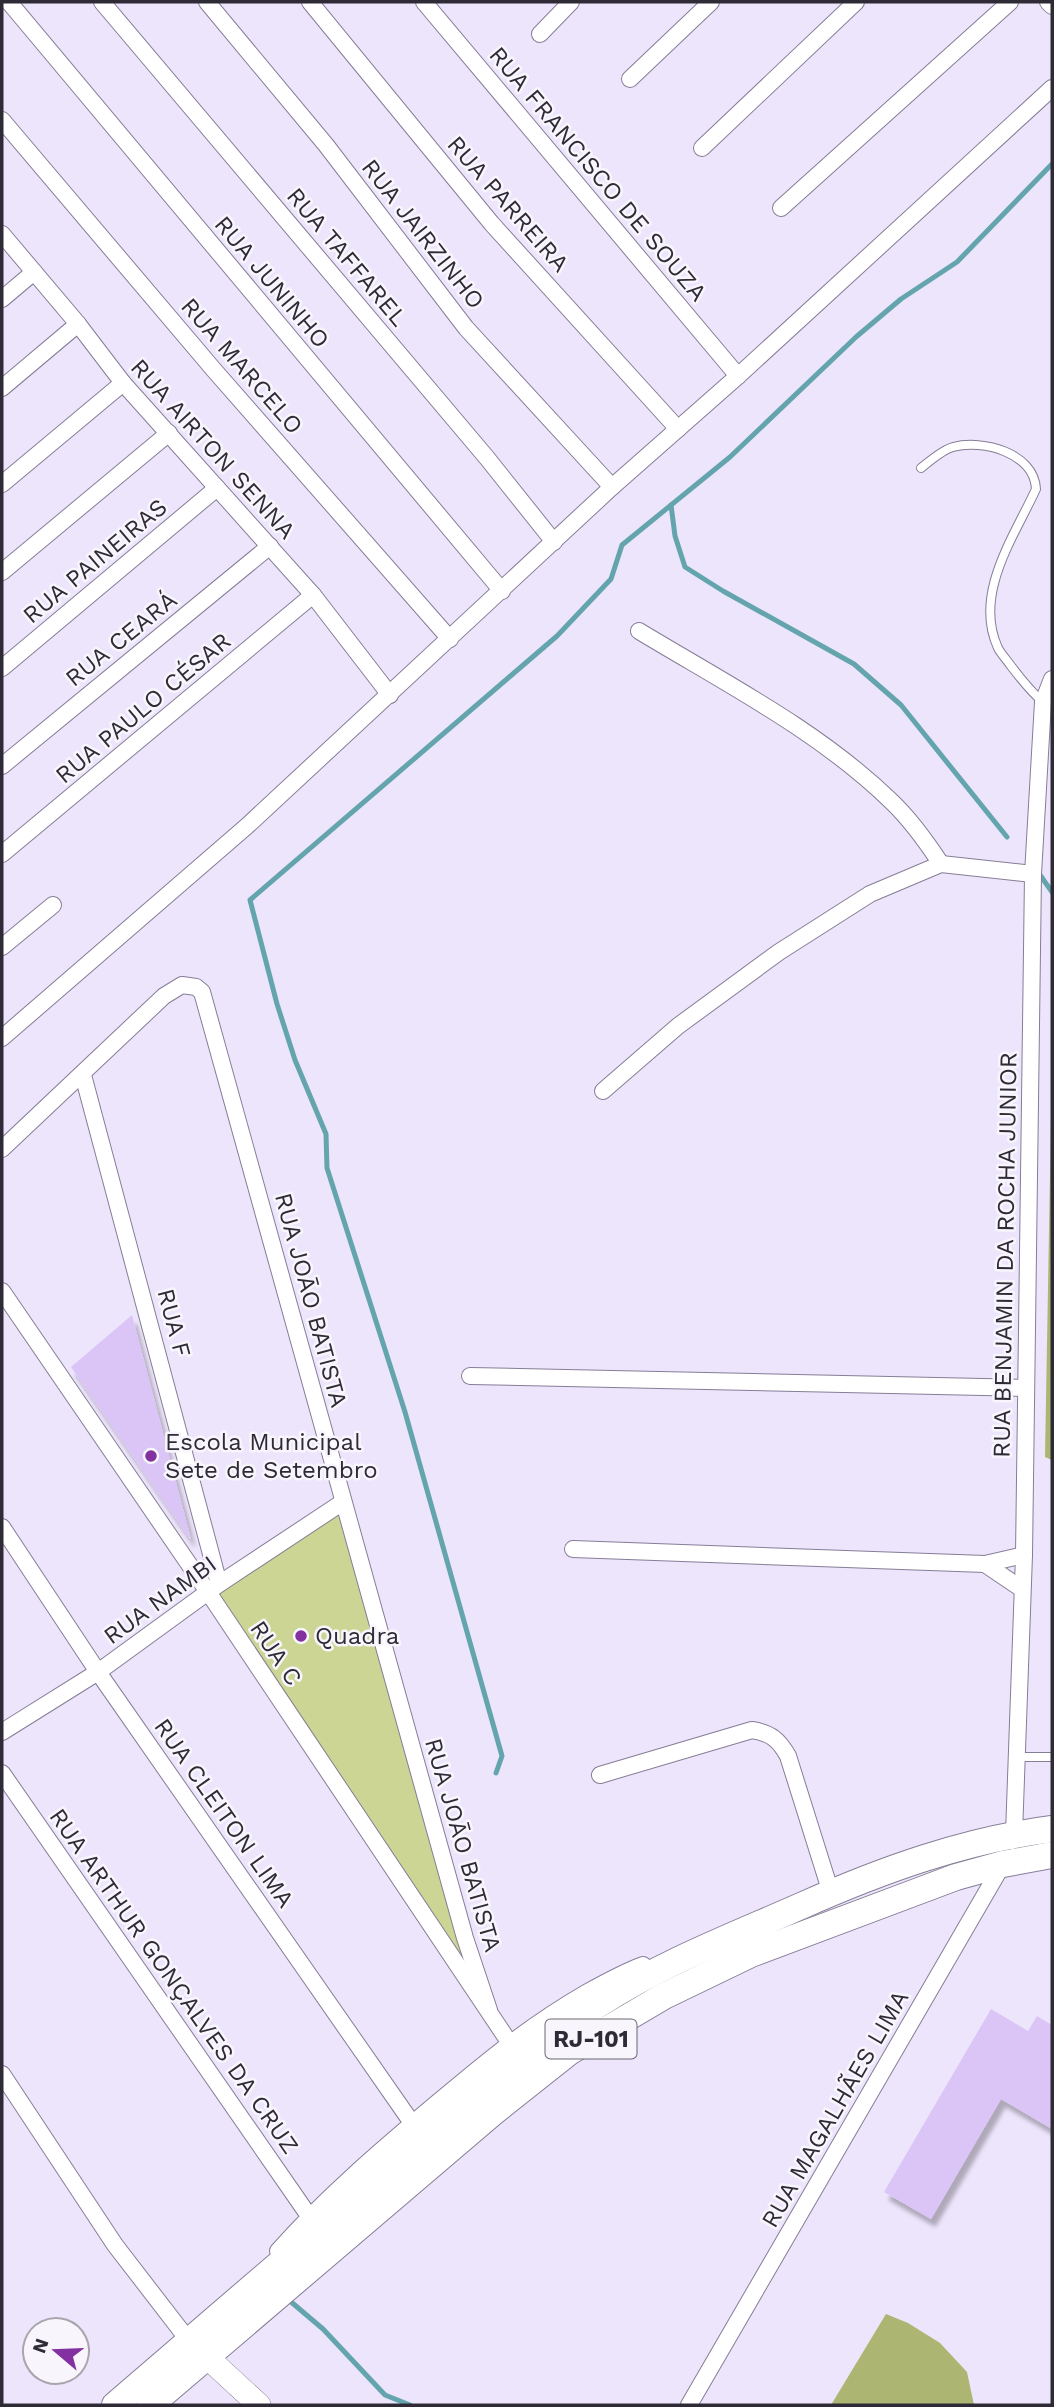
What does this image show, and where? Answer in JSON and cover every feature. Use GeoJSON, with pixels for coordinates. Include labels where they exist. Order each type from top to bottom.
{"type":"FeatureCollection","features":[{"type":"Feature","properties":{"kind":"main road","name":"RJ-101"},"geometry":{"type":"LineString","coordinates":[[150,2405],[249,2289],[418,2144],[514,2066],[600,2003],[677,1960],[831,1893],[947,1849],[1014,1833],[1052,1829]]}},
{"type":"Feature","properties":{"kind":"main road","name":"RJ-101"},"geometry":{"type":"LineString","coordinates":[[115,2405],[198,2349],[569,2052],[664,1996],[751,1954],[873,1906],[956,1877],[1003,1864],[1052,1855]]}},
{"type":"Feature","properties":{"kind":"main road"},"geometry":{"type":"LineString","coordinates":[[198,2349],[259,2405]]}},
{"type":"Feature","properties":{"kind":"street","name":"RUA JUNINHO"},"geometry":{"type":"LineString","coordinates":[[9,2],[502,591]]}},
{"type":"Feature","properties":{"kind":"street","name":"RUA TAFFAREL"},"geometry":{"type":"LineString","coordinates":[[102,2],[487,458],[554,542]]}},
{"type":"Feature","properties":{"kind":"street","name":"RUA JAIRZINHO"},"geometry":{"type":"LineString","coordinates":[[206,2],[326,145],[466,328],[612,487]]}},
{"type":"Feature","properties":{"kind":"street","name":"RUA PARREIRA"},"geometry":{"type":"LineString","coordinates":[[310,2],[492,224],[678,429]]}},
{"type":"Feature","properties":{"kind":"street","name":"RUA FRANCISCO DE SOUZA"},"geometry":{"type":"LineString","coordinates":[[424,2],[738,376]]}},
{"type":"Feature","properties":{"kind":"street"},"geometry":{"type":"LineString","coordinates":[[540,34],[571,2]]}},
{"type":"Feature","properties":{"kind":"street"},"geometry":{"type":"LineString","coordinates":[[630,79],[711,2]]}},
{"type":"Feature","properties":{"kind":"street"},"geometry":{"type":"LineString","coordinates":[[702,148],[856,2]]}},
{"type":"Feature","properties":{"kind":"street"},"geometry":{"type":"LineString","coordinates":[[781,208],[1010,2]]}},
{"type":"Feature","properties":{"kind":"street"},"geometry":{"type":"LineString","coordinates":[[1048,2],[1052,6]]}},
{"type":"Feature","properties":{"kind":"street"},"geometry":{"type":"LineString","coordinates":[[2,1038],[247,826],[612,487],[738,376],[1052,88]]}},
{"type":"Feature","properties":{"kind":"street","name":"RUA MARCELO"},"geometry":{"type":"LineString","coordinates":[[2,120],[214,370],[450,639]]}},
{"type":"Feature","properties":{"kind":"street","name":"RUA AIRTON SENNA"},"geometry":{"type":"LineString","coordinates":[[2,234],[78,324],[123,383],[313,595],[390,695]]}},
{"type":"Feature","properties":{"kind":"street"},"geometry":{"type":"LineString","coordinates":[[2,299],[34,272]]}},
{"type":"Feature","properties":{"kind":"street"},"geometry":{"type":"LineString","coordinates":[[2,388],[78,324]]}},
{"type":"Feature","properties":{"kind":"street"},"geometry":{"type":"LineString","coordinates":[[2,485],[123,383]]}},
{"type":"Feature","properties":{"kind":"street"},"geometry":{"type":"LineString","coordinates":[[2,572],[169,433]]}},
{"type":"Feature","properties":{"kind":"street","name":"RUA PAINEIRAS"},"geometry":{"type":"LineString","coordinates":[[2,668],[217,488]]}},
{"type":"Feature","properties":{"kind":"street","name":"RUA CEARÁ"},"geometry":{"type":"LineString","coordinates":[[2,766],[270,546]]}},
{"type":"Feature","properties":{"kind":"street","name":"RUA PAULO CÉSAR"},"geometry":{"type":"LineString","coordinates":[[2,854],[313,595]]}},
{"type":"Feature","properties":{"kind":"street"},"geometry":{"type":"LineString","coordinates":[[639,631],[830,750],[893,802],[941,863]]}},
{"type":"Feature","properties":{"kind":"street","name":"RUA BENJAMIN DA ROCHA JUNIOR"},"geometry":{"type":"LineString","coordinates":[[1014,1833],[1024,1555],[1033,874],[1047,731],[1043,702],[1052,679]]}},
{"type":"Feature","properties":{"kind":"street"},"geometry":{"type":"LineString","coordinates":[[603,1091],[678,1027],[837,914],[904,878],[941,863],[1033,874]]}},
{"type":"Feature","properties":{"kind":"street"},"geometry":{"type":"LineString","coordinates":[[2,947],[53,905]]}},
{"type":"Feature","properties":{"kind":"street","name":"RUA JOĀO BATISTA"},"geometry":{"type":"LineString","coordinates":[[83,1075],[164,996],[182,985],[196,987],[202,992],[208,1004],[461,1925],[489,2010]]}},
{"type":"Feature","properties":{"kind":"street"},"geometry":{"type":"LineString","coordinates":[[2,1149],[83,1075]]}},
{"type":"Feature","properties":{"kind":"street","name":"RUA F"},"geometry":{"type":"LineString","coordinates":[[83,1075],[213,1588]]}},
{"type":"Feature","properties":{"kind":"street","name":"RUA C"},"geometry":{"type":"LineString","coordinates":[[2,1291],[213,1588],[453,1960],[509,2042]]}},
{"type":"Feature","properties":{"kind":"street"},"geometry":{"type":"LineString","coordinates":[[470,1376],[1026,1388]]}},
{"type":"Feature","properties":{"kind":"street","name":"RUA NAMBI"},"geometry":{"type":"LineString","coordinates":[[2,1732],[98,1672],[213,1588],[343,1502]]}},
{"type":"Feature","properties":{"kind":"street","name":"RUA CLEITON LIMA"},"geometry":{"type":"LineString","coordinates":[[2,1527],[98,1672],[412,2123]]}},
{"type":"Feature","properties":{"kind":"street"},"geometry":{"type":"LineString","coordinates":[[573,1549],[985,1564],[1024,1555]]}},
{"type":"Feature","properties":{"kind":"street"},"geometry":{"type":"LineString","coordinates":[[985,1564],[1022,1589]]}},
{"type":"Feature","properties":{"kind":"street"},"geometry":{"type":"LineString","coordinates":[[600,1775],[752,1730],[767,1733],[780,1742],[788,1756],[831,1893]]}},
{"type":"Feature","properties":{"kind":"street","name":"RUA ARTHUR GONÇALVES DA CRUZ"},"geometry":{"type":"LineString","coordinates":[[2,1773],[309,2216]]}},
{"type":"Feature","properties":{"kind":"street","name":"RUA MAGALHÃES LIMA"},"geometry":{"type":"LineString","coordinates":[[689,2405],[1003,1864],[1014,1833]]}},
{"type":"Feature","properties":{"kind":"street"},"geometry":{"type":"LineString","coordinates":[[249,2289],[309,2216],[412,2123],[509,2042],[604,1983],[656,1962],[677,1960]]}},
{"type":"Feature","properties":{"kind":"street"},"geometry":{"type":"LineString","coordinates":[[2,2074],[115,2245],[198,2349]]}},
{"type":"Feature","properties":{"kind":"lane"},"geometry":{"type":"LineString","coordinates":[[920,468],[950,448],[975,444],[1017,457],[1025,463],[1035,480],[1036,489],[995,576],[990,604],[998,648],[1029,691],[1043,702]]}},
{"type":"Feature","properties":{"kind":"lane"},"geometry":{"type":"LineString","coordinates":[[1017,1757],[1052,1757]]}},
{"type":"Feature","properties":{"kind":"green space"},"geometry":{"type":"Polygon","coordinates":[[[1052,1062],[1052,1460],[1045,1457],[1052,1062]]]}},
{"type":"Feature","properties":{"kind":"green space"},"geometry":{"type":"Polygon","coordinates":[[[343,1505],[475,1989],[214,1594],[343,1505]]]}},
{"type":"Feature","properties":{"kind":"green space"},"geometry":{"type":"Polygon","coordinates":[[[886,2314],[908,2323],[940,2343],[967,2372],[974,2405],[831,2405],[886,2314]]]}},
{"type":"Feature","properties":{"kind":"building","name":"Escola Municipal Sete de Setembro"},"geometry":{"type":"Polygon","coordinates":[[[132,1315],[191,1539],[71,1367],[132,1315]]]}},
{"type":"Feature","properties":{"kind":"building"},"geometry":{"type":"Polygon","coordinates":[[[991,2009],[1028,2031],[1037,2016],[1052,2025],[1052,2129],[1001,2099],[931,2219],[884,2192],[991,2009]]]}},
{"type":"Feature","properties":{"kind":"waterway"},"geometry":{"type":"LineString","coordinates":[[496,1773],[502,1756],[405,1412],[327,1168],[326,1134],[295,1060],[277,1004],[250,900],[557,636],[611,579],[622,545],[730,457],[856,337],[901,299],[957,262],[1052,164]]}},
{"type":"Feature","properties":{"kind":"waterway"},"geometry":{"type":"LineString","coordinates":[[671,505],[675,536],[685,567],[854,664],[901,705],[1007,837]]}},
{"type":"Feature","properties":{"kind":"waterway"},"geometry":{"type":"LineString","coordinates":[[1038,872],[1052,892]]}},
{"type":"Feature","properties":{"kind":"waterway"},"geometry":{"type":"LineString","coordinates":[[290,2301],[323,2329],[385,2395],[410,2405]]}},
{"type":"Feature","properties":{"kind":"place","name":"Escola Municipal Sete de Setembro"},"geometry":{"type":"Point","coordinates":[151,1456]}},
{"type":"Feature","properties":{"kind":"place","name":"Quadra"},"geometry":{"type":"Point","coordinates":[301,1636]}}]}
